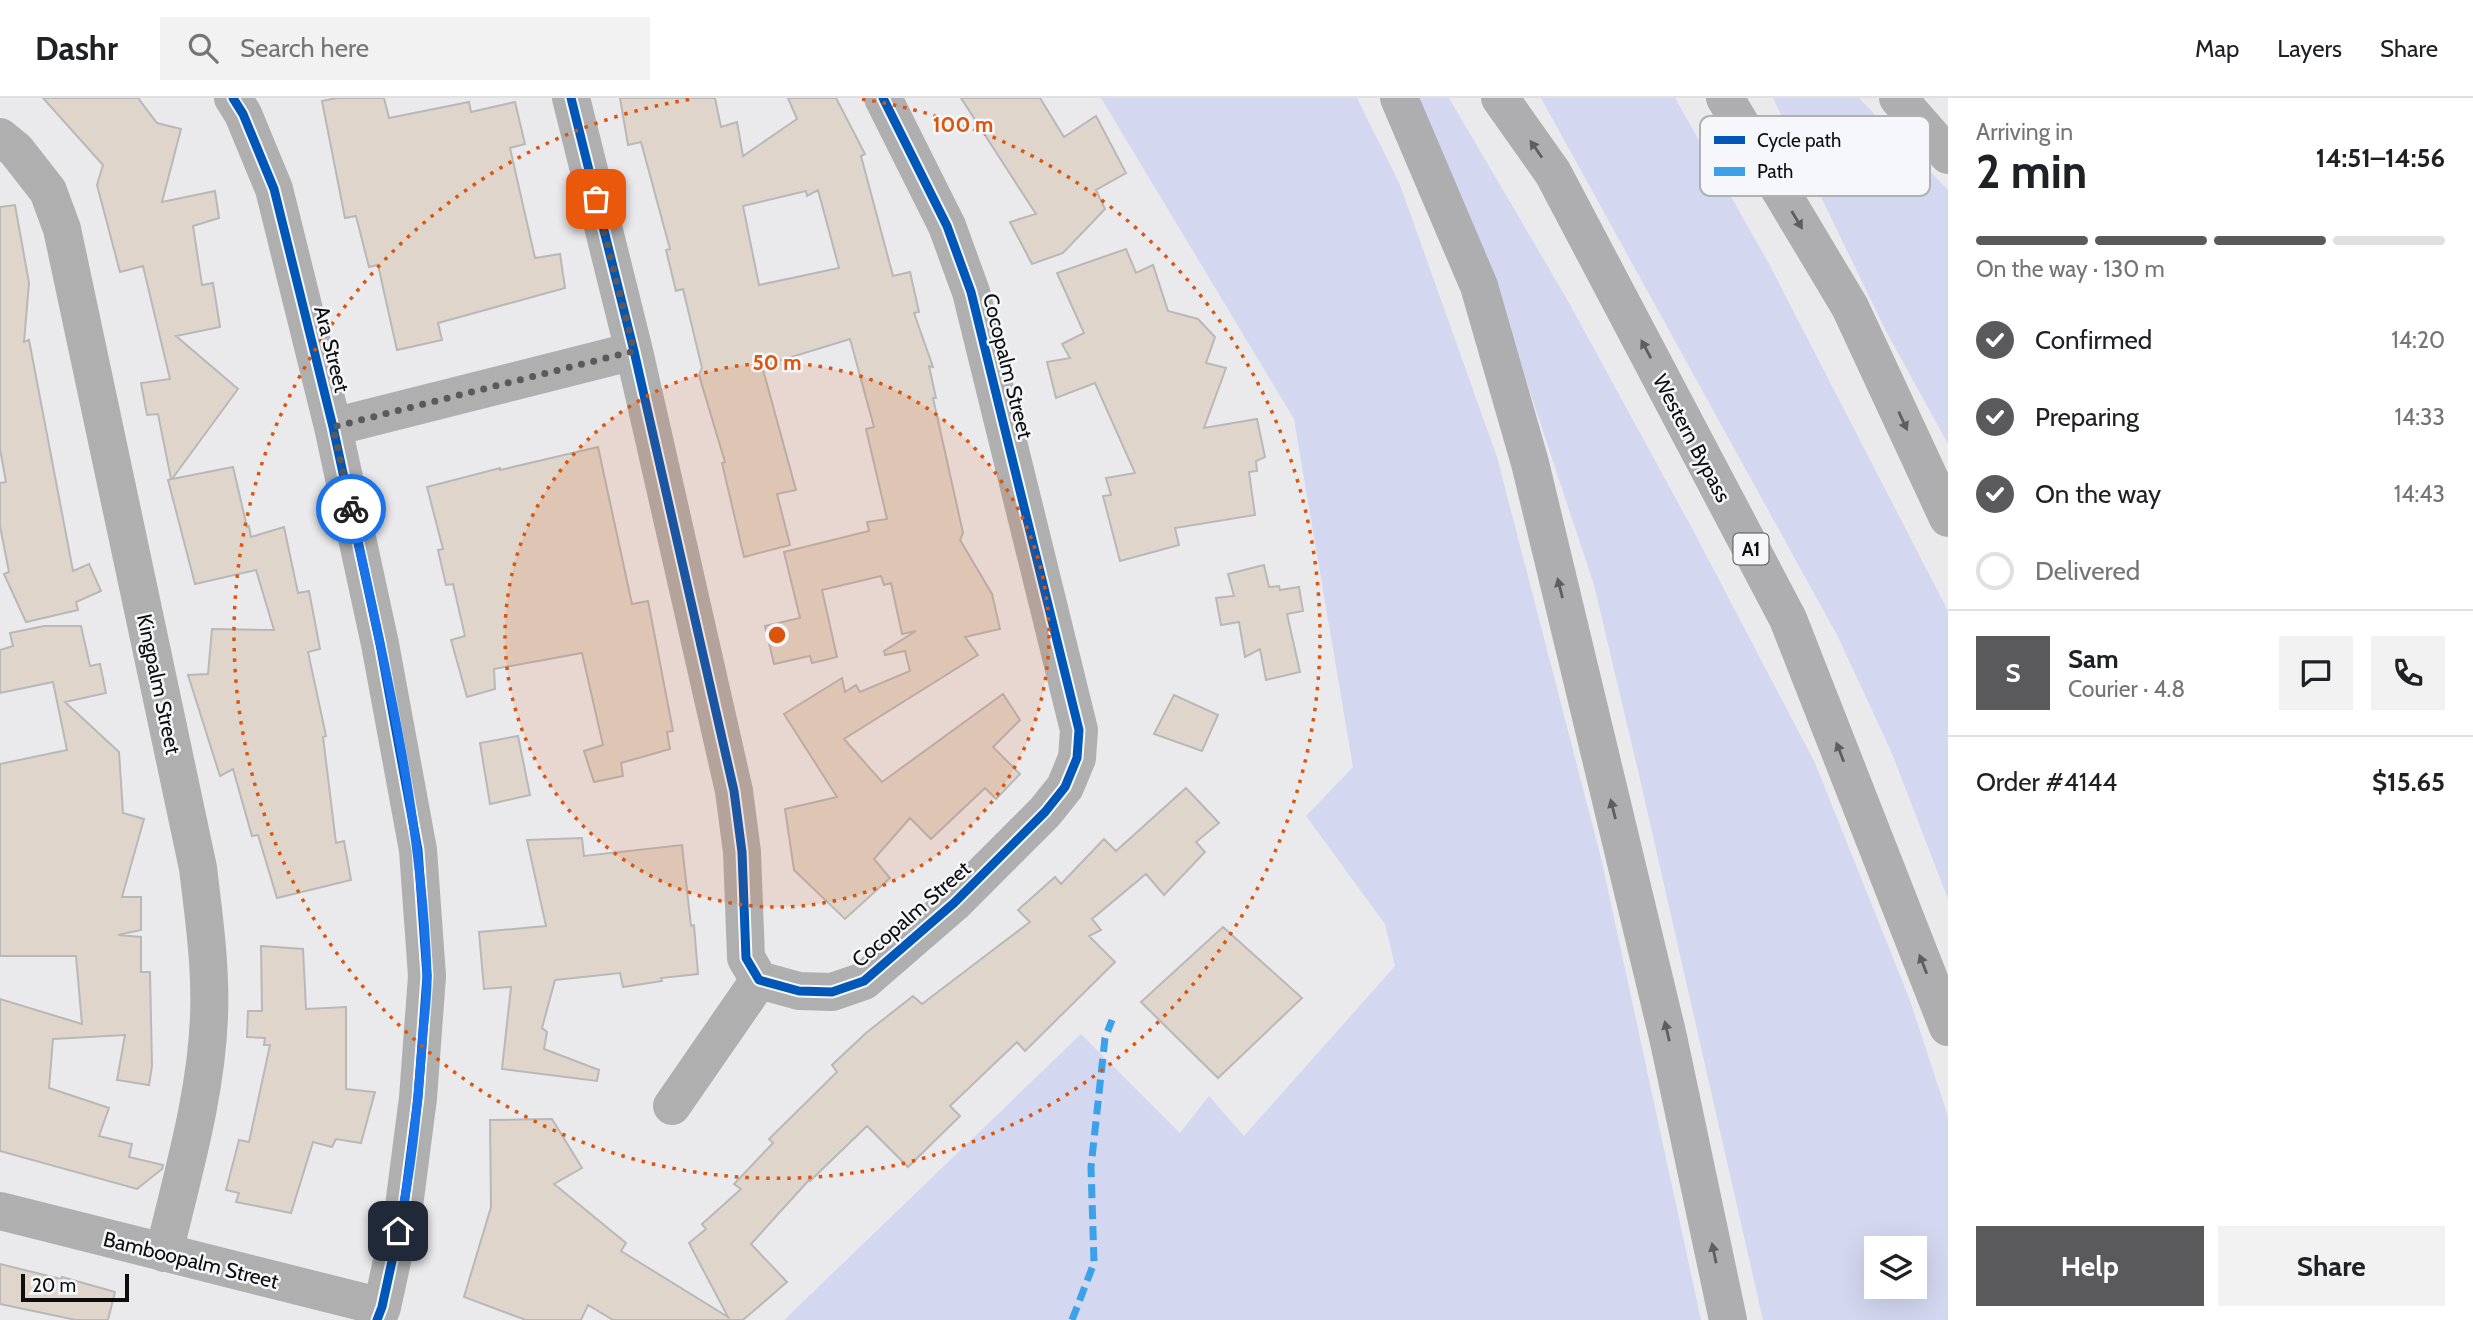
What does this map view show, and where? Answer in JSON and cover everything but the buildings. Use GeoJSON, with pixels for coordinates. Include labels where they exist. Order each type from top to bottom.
{"type":"FeatureCollection","features":[{"type":"Feature","properties":{"kind":"highway"},"geometry":{"type":"LineString","coordinates":[[1399,98],[1479,286],[1530,464],[1668,1037],[1728,1320]]}},
{"type":"Feature","properties":{"kind":"highway","name":"Western Bypass"},"geometry":{"type":"LineString","coordinates":[[1500,98],[1553,173],[1788,619],[1948,1027]]}},
{"type":"Feature","properties":{"kind":"highway"},"geometry":{"type":"LineString","coordinates":[[1725,98],[1736,116]]}},
{"type":"Feature","properties":{"kind":"highway"},"geometry":{"type":"LineString","coordinates":[[1898,98],[1914,116]]}},
{"type":"Feature","properties":{"kind":"highway"},"geometry":{"type":"LineString","coordinates":[[1930,134],[1948,155]]}},
{"type":"Feature","properties":{"kind":"highway"},"geometry":{"type":"LineString","coordinates":[[1784,196],[1850,307],[1948,518]]}},
{"type":"Feature","properties":{"kind":"street","name":"Ara Street"},"geometry":{"type":"LineString","coordinates":[[233,98],[243,114],[274,189],[333,427],[380,643],[418,850],[427,976],[418,1098],[404,1206],[379,1314]]}},
{"type":"Feature","properties":{"kind":"street"},"geometry":{"type":"LineString","coordinates":[[571,98],[634,351],[734,791],[742,852],[746,958],[759,980],[673,1106]]}},
{"type":"Feature","properties":{"kind":"street","name":"Cocopalm Street"},"geometry":{"type":"LineString","coordinates":[[759,980],[799,990],[832,992],[863,981],[954,903],[1045,812],[1065,787],[1077,758],[1079,730],[971,292],[947,226],[883,98]]}},
{"type":"Feature","properties":{"kind":"street","name":"Kingpalm Street"},"geometry":{"type":"LineString","coordinates":[[0,137],[16,150],[48,191],[62,229],[198,868],[208,950],[209,1018],[203,1083],[164,1254]]}},
{"type":"Feature","properties":{"kind":"street"},"geometry":{"type":"LineString","coordinates":[[333,427],[634,351]]}},
{"type":"Feature","properties":{"kind":"street","name":"Bamboopalm Street"},"geometry":{"type":"LineString","coordinates":[[0,1211],[379,1314]]}},
{"type":"Feature","properties":{"kind":"shaded area"},"geometry":{"type":"Polygon","coordinates":[[[1101,98],[1357,98],[1400,185],[1497,457],[1601,858],[1701,1320],[784,1320],[1081,1034],[1180,1133],[1209,1096],[1244,1136],[1395,966],[1385,924],[1306,816],[1353,767],[1294,419],[1101,98]]]}},
{"type":"Feature","properties":{"kind":"shaded area"},"geometry":{"type":"Polygon","coordinates":[[[1418,98],[1449,98],[1568,301],[1694,532],[1815,763],[1909,998],[1948,1116],[1948,1320],[1763,1320],[1594,585],[1484,253],[1418,98]]]}},
{"type":"Feature","properties":{"kind":"shaded area"},"geometry":{"type":"Polygon","coordinates":[[[1541,98],[1675,98],[1700,142],[1700,196],[1731,196],[1768,262],[1948,611],[1948,899],[1891,751],[1837,635],[1541,98]]]}},
{"type":"Feature","properties":{"kind":"shaded area"},"geometry":{"type":"Polygon","coordinates":[[[1773,98],[1859,98],[1876,116],[1782,116],[1773,98]]]}},
{"type":"Feature","properties":{"kind":"shaded area"},"geometry":{"type":"Polygon","coordinates":[[[1930,171],[1948,190],[1948,444],[1886,331],[1821,196],[1930,196],[1930,171]]]}},
{"type":"Feature","properties":{"kind":"marked path"},"geometry":{"type":"LineString","coordinates":[[1072,1320],[1094,1263],[1091,1167],[1105,1038],[1112,1020]]}},
{"type":"Feature","properties":{"kind":"cycle path"},"geometry":{"type":"LineString","coordinates":[[233,98],[243,114],[274,189],[333,427],[380,644],[418,850],[427,976],[418,1098],[404,1206],[377,1320]]}},
{"type":"Feature","properties":{"kind":"cycle path"},"geometry":{"type":"LineString","coordinates":[[571,98],[634,351],[734,791],[742,852],[746,958],[759,980],[799,991],[832,992],[864,981],[954,903],[1045,812],[1065,787],[1077,758],[1079,730],[971,292],[947,226],[883,98]]}},
{"type":"Feature","properties":{"kind":"way so far"},"geometry":{"type":"LineString","coordinates":[[351,509],[333,427],[634,351],[596,199]]}},
{"type":"Feature","properties":{"kind":"route"},"geometry":{"type":"LineString","coordinates":[[351,509],[409,798],[418,850],[423,905],[427,976],[418,1098],[404,1206],[398,1231]]}}]}
